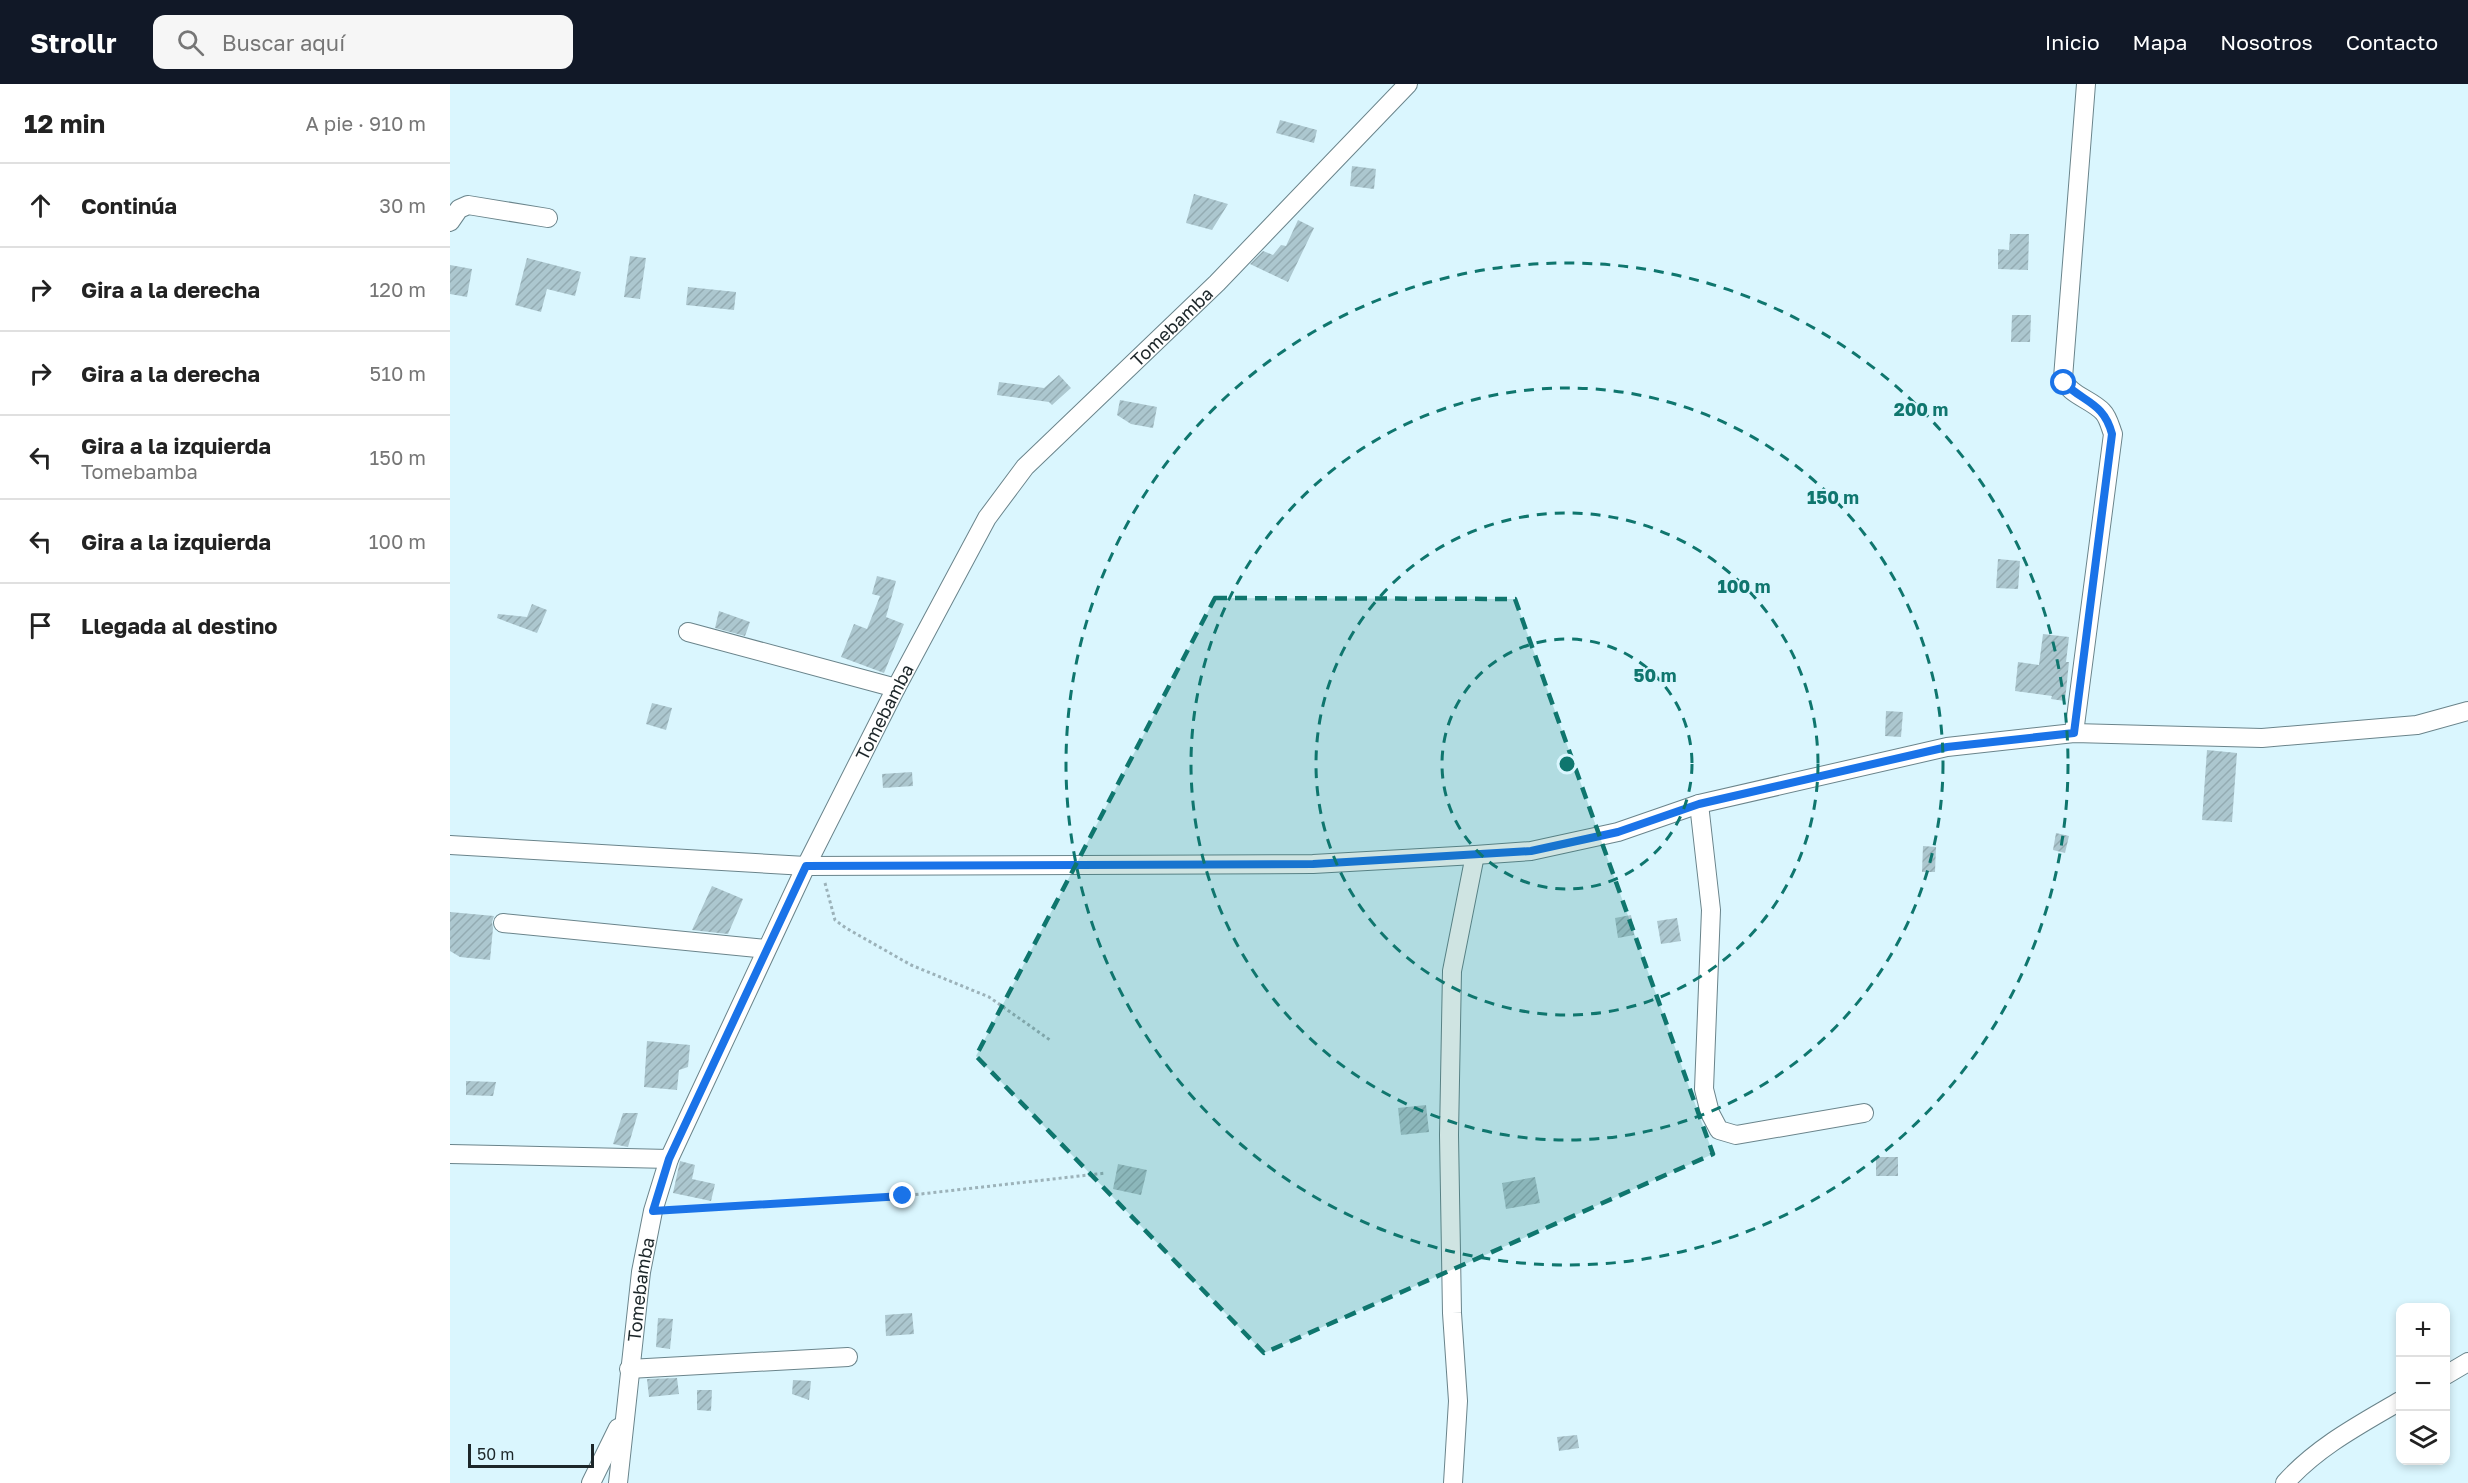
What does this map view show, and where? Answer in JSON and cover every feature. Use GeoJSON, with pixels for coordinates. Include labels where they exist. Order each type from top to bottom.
{"type":"FeatureCollection","features":[{"type":"Feature","properties":{"kind":"street","name":"Tomebamba"},"geometry":{"type":"LineString","coordinates":[[618,1483],[641,1272],[653,1211],[669,1159],[806,866],[987,518],[1025,467],[1217,283],[1407,84]]}},
{"type":"Feature","properties":{"kind":"street"},"geometry":{"type":"LineString","coordinates":[[2074,733],[2112,434],[2109,421],[2103,411],[2071,389],[2064,383],[2063,378],[2075,198],[2086,84]]}},
{"type":"Feature","properties":{"kind":"street"},"geometry":{"type":"LineString","coordinates":[[450,222],[459,209],[468,205],[548,218]]}},
{"type":"Feature","properties":{"kind":"street"},"geometry":{"type":"LineString","coordinates":[[688,632],[897,688]]}},
{"type":"Feature","properties":{"kind":"street"},"geometry":{"type":"LineString","coordinates":[[450,845],[806,866],[1313,864],[1475,855],[1531,851],[1618,832],[1699,804],[1947,747],[2074,733],[2262,738],[2417,725],[2468,711]]}},
{"type":"Feature","properties":{"kind":"street"},"geometry":{"type":"LineString","coordinates":[[1699,804],[1711,910],[1704,1089],[1710,1113],[1719,1130],[1736,1136],[1864,1113]]}},
{"type":"Feature","properties":{"kind":"street"},"geometry":{"type":"LineString","coordinates":[[1453,1483],[1458,1401],[1452,1313],[1450,1170],[1452,971],[1475,855]]}},
{"type":"Feature","properties":{"kind":"street"},"geometry":{"type":"LineString","coordinates":[[502,923],[766,949]]}},
{"type":"Feature","properties":{"kind":"street"},"geometry":{"type":"LineString","coordinates":[[450,1154],[669,1159]]}},
{"type":"Feature","properties":{"kind":"street"},"geometry":{"type":"LineString","coordinates":[[629,1369],[848,1357]]}},
{"type":"Feature","properties":{"kind":"street"},"geometry":{"type":"LineString","coordinates":[[2450,1373],[2468,1362]]}},
{"type":"Feature","properties":{"kind":"street"},"geometry":{"type":"LineString","coordinates":[[2285,1483],[2300,1467],[2340,1436],[2396,1403]]}},
{"type":"Feature","properties":{"kind":"street"},"geometry":{"type":"LineString","coordinates":[[591,1483],[624,1417]]}},
{"type":"Feature","properties":{"kind":"path"},"geometry":{"type":"LineString","coordinates":[[826,866],[826,893],[835,920],[911,965],[988,997],[1050,1040]]}},
{"type":"Feature","properties":{"kind":"path"},"geometry":{"type":"LineString","coordinates":[[653,1211],[903,1196],[1106,1173]]}},
{"type":"Feature","properties":{"kind":"highlighted area"},"geometry":{"type":"Polygon","coordinates":[[[1215,598],[1515,599],[1713,1154],[1264,1353],[976,1056],[1215,598]]]}},
{"type":"Feature","properties":{"kind":"building"},"geometry":{"type":"Polygon","coordinates":[[[1280,120],[1317,130],[1314,143],[1276,133],[1280,120]]]}},
{"type":"Feature","properties":{"kind":"building"},"geometry":{"type":"Polygon","coordinates":[[[1352,166],[1376,169],[1374,189],[1350,186],[1352,166]]]}},
{"type":"Feature","properties":{"kind":"building"},"geometry":{"type":"Polygon","coordinates":[[[1194,194],[1228,204],[1212,230],[1186,223],[1194,194]]]}},
{"type":"Feature","properties":{"kind":"building"},"geometry":{"type":"Polygon","coordinates":[[[1298,220],[1314,228],[1288,282],[1250,264],[1263,251],[1273,255],[1281,245],[1286,246],[1298,220]]]}},
{"type":"Feature","properties":{"kind":"building"},"geometry":{"type":"Polygon","coordinates":[[[2010,234],[2029,234],[2028,270],[1998,269],[1998,249],[2009,250],[2010,234]]]}},
{"type":"Feature","properties":{"kind":"building"},"geometry":{"type":"Polygon","coordinates":[[[630,256],[646,258],[640,299],[624,297],[630,256]]]}},
{"type":"Feature","properties":{"kind":"building"},"geometry":{"type":"Polygon","coordinates":[[[527,258],[581,272],[575,296],[547,289],[541,312],[515,305],[527,258]]]}},
{"type":"Feature","properties":{"kind":"building"},"geometry":{"type":"Polygon","coordinates":[[[450,265],[472,269],[467,297],[450,294],[450,265]]]}},
{"type":"Feature","properties":{"kind":"building"},"geometry":{"type":"Polygon","coordinates":[[[688,287],[736,292],[734,310],[686,305],[688,287]]]}},
{"type":"Feature","properties":{"kind":"building"},"geometry":{"type":"Polygon","coordinates":[[[2012,315],[2031,315],[2030,342],[2011,342],[2012,315]]]}},
{"type":"Feature","properties":{"kind":"building"},"geometry":{"type":"Polygon","coordinates":[[[1059,375],[1071,388],[1052,405],[1049,402],[997,395],[999,382],[1044,388],[1059,375]]]}},
{"type":"Feature","properties":{"kind":"building"},"geometry":{"type":"Polygon","coordinates":[[[1120,400],[1157,407],[1153,428],[1131,424],[1117,415],[1120,400]]]}},
{"type":"Feature","properties":{"kind":"building"},"geometry":{"type":"Polygon","coordinates":[[[1998,559],[2020,561],[2018,589],[1996,588],[1998,559]]]}},
{"type":"Feature","properties":{"kind":"building"},"geometry":{"type":"Polygon","coordinates":[[[877,576],[896,581],[886,617],[904,624],[884,673],[841,657],[854,624],[867,629],[880,596],[872,594],[877,576]]]}},
{"type":"Feature","properties":{"kind":"building"},"geometry":{"type":"Polygon","coordinates":[[[532,604],[547,610],[537,633],[497,618],[498,614],[527,617],[532,604]]]}},
{"type":"Feature","properties":{"kind":"building"},"geometry":{"type":"Polygon","coordinates":[[[719,611],[750,622],[745,636],[715,628],[719,611]]]}},
{"type":"Feature","properties":{"kind":"building"},"geometry":{"type":"Polygon","coordinates":[[[2043,634],[2069,637],[2065,701],[2051,699],[2052,696],[2015,691],[2018,662],[2039,665],[2043,634]]]}},
{"type":"Feature","properties":{"kind":"building"},"geometry":{"type":"Polygon","coordinates":[[[652,703],[672,708],[666,730],[646,724],[652,703]]]}},
{"type":"Feature","properties":{"kind":"building"},"geometry":{"type":"Polygon","coordinates":[[[1886,711],[1903,712],[1901,737],[1885,736],[1886,711]]]}},
{"type":"Feature","properties":{"kind":"building"},"geometry":{"type":"Polygon","coordinates":[[[2207,750],[2237,753],[2232,822],[2202,820],[2207,750]]]}},
{"type":"Feature","properties":{"kind":"building"},"geometry":{"type":"Polygon","coordinates":[[[912,772],[913,786],[883,788],[882,774],[912,772]]]}},
{"type":"Feature","properties":{"kind":"building"},"geometry":{"type":"Polygon","coordinates":[[[2056,833],[2069,836],[2065,853],[2053,850],[2056,833]]]}},
{"type":"Feature","properties":{"kind":"building"},"geometry":{"type":"Polygon","coordinates":[[[1923,846],[1936,847],[1935,872],[1922,872],[1923,846]]]}},
{"type":"Feature","properties":{"kind":"building"},"geometry":{"type":"Polygon","coordinates":[[[712,886],[743,899],[728,934],[692,930],[712,886]]]}},
{"type":"Feature","properties":{"kind":"building"},"geometry":{"type":"Polygon","coordinates":[[[450,912],[494,916],[490,960],[460,957],[450,951],[450,912]]]}},
{"type":"Feature","properties":{"kind":"building"},"geometry":{"type":"Polygon","coordinates":[[[1631,915],[1634,935],[1618,938],[1615,918],[1631,915]]]}},
{"type":"Feature","properties":{"kind":"building"},"geometry":{"type":"Polygon","coordinates":[[[1677,918],[1681,941],[1661,944],[1657,921],[1677,918]]]}},
{"type":"Feature","properties":{"kind":"building"},"geometry":{"type":"Polygon","coordinates":[[[647,1041],[690,1045],[688,1067],[679,1070],[677,1090],[644,1087],[647,1041]]]}},
{"type":"Feature","properties":{"kind":"building"},"geometry":{"type":"Polygon","coordinates":[[[466,1081],[496,1082],[493,1096],[466,1095],[466,1081]]]}},
{"type":"Feature","properties":{"kind":"building"},"geometry":{"type":"Polygon","coordinates":[[[1426,1105],[1429,1132],[1401,1135],[1398,1108],[1426,1105]]]}},
{"type":"Feature","properties":{"kind":"building"},"geometry":{"type":"Polygon","coordinates":[[[623,1113],[638,1113],[628,1147],[613,1144],[623,1113]]]}},
{"type":"Feature","properties":{"kind":"building"},"geometry":{"type":"Polygon","coordinates":[[[1876,1157],[1898,1157],[1898,1176],[1876,1176],[1876,1157]]]}},
{"type":"Feature","properties":{"kind":"building"},"geometry":{"type":"Polygon","coordinates":[[[680,1161],[695,1165],[692,1179],[715,1184],[711,1201],[673,1193],[680,1161]]]}},
{"type":"Feature","properties":{"kind":"building"},"geometry":{"type":"Polygon","coordinates":[[[1118,1164],[1147,1170],[1141,1195],[1113,1189],[1118,1164]]]}},
{"type":"Feature","properties":{"kind":"building"},"geometry":{"type":"Polygon","coordinates":[[[1535,1177],[1540,1203],[1506,1209],[1502,1183],[1535,1177]]]}},
{"type":"Feature","properties":{"kind":"building"},"geometry":{"type":"Polygon","coordinates":[[[912,1313],[914,1334],[886,1336],[885,1315],[912,1313]]]}},
{"type":"Feature","properties":{"kind":"building"},"geometry":{"type":"Polygon","coordinates":[[[658,1318],[673,1319],[670,1349],[656,1347],[658,1318]]]}},
{"type":"Feature","properties":{"kind":"building"},"geometry":{"type":"Polygon","coordinates":[[[677,1378],[679,1394],[649,1397],[647,1379],[677,1378]]]}},
{"type":"Feature","properties":{"kind":"building"},"geometry":{"type":"Polygon","coordinates":[[[793,1380],[811,1381],[809,1400],[792,1394],[793,1380]]]}},
{"type":"Feature","properties":{"kind":"building"},"geometry":{"type":"Polygon","coordinates":[[[697,1390],[712,1390],[711,1411],[697,1410],[697,1390]]]}},
{"type":"Feature","properties":{"kind":"building"},"geometry":{"type":"Polygon","coordinates":[[[1577,1435],[1579,1448],[1559,1451],[1557,1437],[1577,1435]]]}},
{"type":"Feature","properties":{"kind":"route"},"geometry":{"type":"LineString","coordinates":[[903,1196],[653,1211],[669,1159],[806,866],[1313,864],[1531,851],[1618,832],[1699,804],[1790,785],[1947,747],[2074,733],[2112,434],[2109,421],[2103,411],[2064,383]]}}]}
